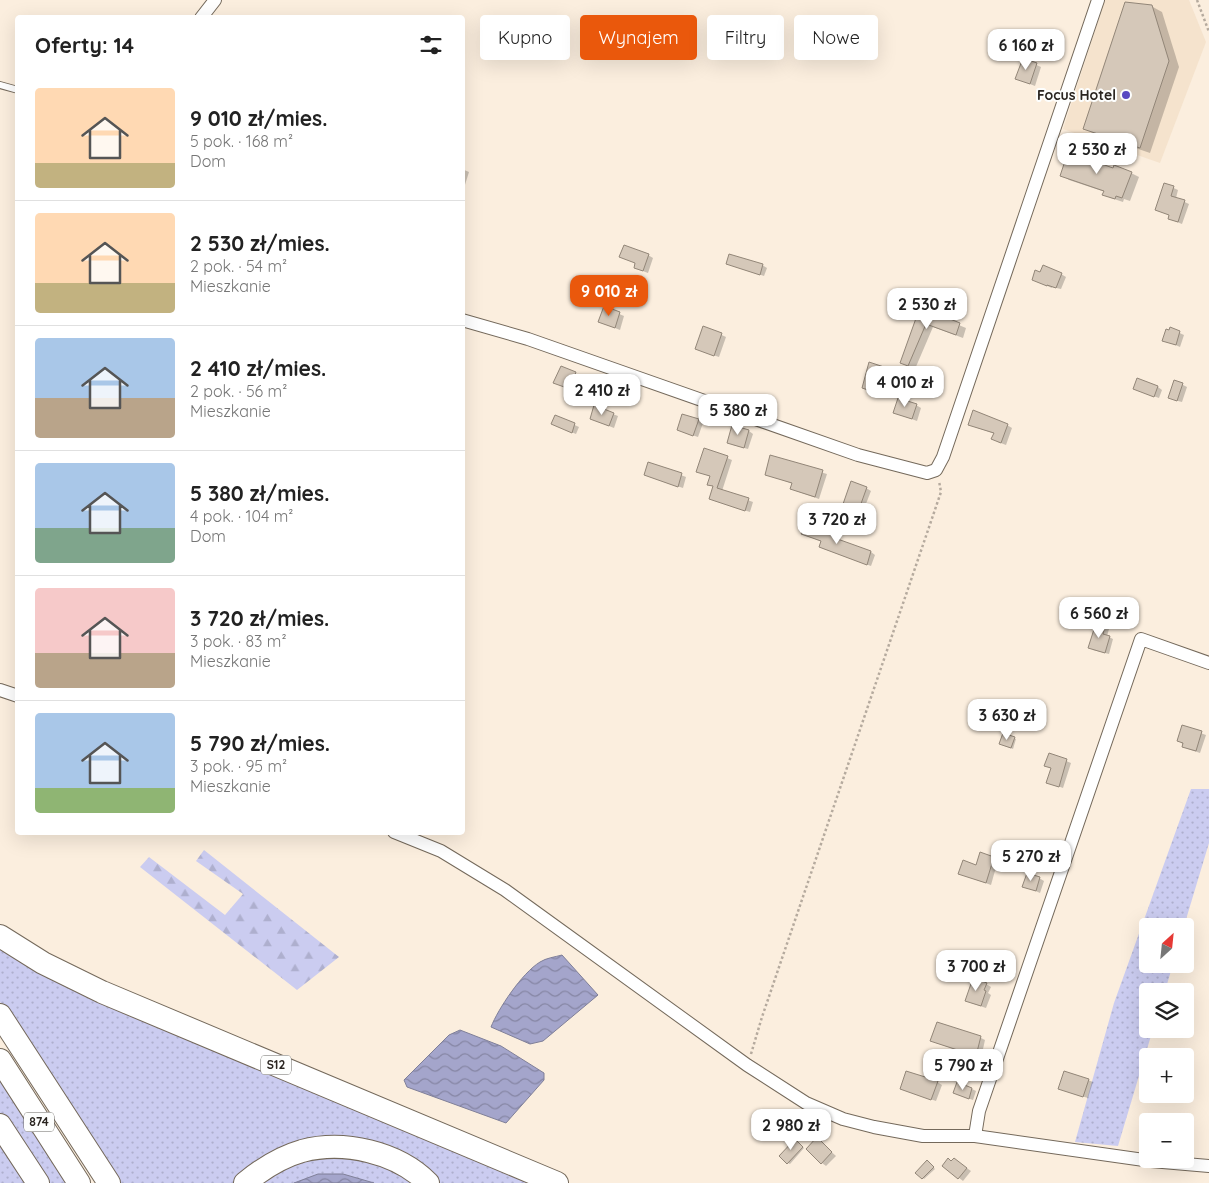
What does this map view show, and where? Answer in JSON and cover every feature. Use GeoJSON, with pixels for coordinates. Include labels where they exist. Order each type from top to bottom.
{"type":"FeatureCollection","features":[{"type":"Feature","properties":{"kind":"highway","name":"S12"},"geometry":{"type":"LineString","coordinates":[[0,936],[18,949],[102,992],[558,1183]]}},
{"type":"Feature","properties":{"kind":"highway"},"geometry":{"type":"LineString","coordinates":[[0,1014],[109,1183]]}},
{"type":"Feature","properties":{"kind":"highway","name":"874"},"geometry":{"type":"LineString","coordinates":[[0,1060],[79,1183]]}},
{"type":"Feature","properties":{"kind":"highway","name":"874"},"geometry":{"type":"LineString","coordinates":[[0,1124],[38,1183]]}},
{"type":"Feature","properties":{"kind":"highway"},"geometry":{"type":"LineString","coordinates":[[245,1183],[271,1164],[294,1154],[338,1147],[378,1154],[413,1171],[428,1183]]}},
{"type":"Feature","properties":{"kind":"street"},"geometry":{"type":"LineString","coordinates":[[203,15],[215,0]]}},
{"type":"Feature","properties":{"kind":"street"},"geometry":{"type":"LineString","coordinates":[[465,321],[528,339],[858,455],[927,473],[936,470],[943,457],[1098,0]]}},
{"type":"Feature","properties":{"kind":"street"},"geometry":{"type":"LineString","coordinates":[[975,1136],[979,1111],[1141,639],[1209,662]]}},
{"type":"Feature","properties":{"kind":"street"},"geometry":{"type":"LineString","coordinates":[[0,690],[15,695]]}},
{"type":"Feature","properties":{"kind":"street"},"geometry":{"type":"LineString","coordinates":[[401,835],[441,851],[504,890],[747,1065],[806,1103],[843,1118],[874,1127],[923,1136],[975,1136],[1151,1161],[1209,1166]]}},
{"type":"Feature","properties":{"kind":"lane"},"geometry":{"type":"LineString","coordinates":[[0,86],[15,89]]}},
{"type":"Feature","properties":{"kind":"path"},"geometry":{"type":"LineString","coordinates":[[1197,0],[1209,32]]}},
{"type":"Feature","properties":{"kind":"path"},"geometry":{"type":"LineString","coordinates":[[747,1065],[941,492],[936,470]]}},
{"type":"Feature","properties":{"kind":"shaded area"},"geometry":{"type":"Polygon","coordinates":[[[1105,0],[1189,0],[1206,42],[1160,163],[1063,129],[1105,0]]]}},
{"type":"Feature","properties":{"kind":"green space"},"geometry":{"type":"Polygon","coordinates":[[[1191,789],[1209,789],[1209,843],[1186,918],[1145,918],[1191,789]]]}},
{"type":"Feature","properties":{"kind":"green space"},"geometry":{"type":"Polygon","coordinates":[[[204,850],[339,957],[297,990],[140,867],[149,857],[225,915],[243,894],[196,861],[204,850]]]}},
{"type":"Feature","properties":{"kind":"green space"},"geometry":{"type":"Polygon","coordinates":[[[1139,934],[1139,973],[1170,973],[1167,983],[1139,983],[1139,1038],[1150,1038],[1147,1048],[1139,1048],[1139,1076],[1118,1146],[1075,1142],[1114,1003],[1139,934]]]}},
{"type":"Feature","properties":{"kind":"green space"},"geometry":{"type":"Polygon","coordinates":[[[0,945],[537,1183],[436,1183],[349,1142],[236,1183],[115,1183],[0,1002],[0,945]]]}},
{"type":"Feature","properties":{"kind":"green space"},"geometry":{"type":"Polygon","coordinates":[[[0,1073],[70,1183],[45,1183],[0,1113],[0,1073]]]}},
{"type":"Feature","properties":{"kind":"green space"},"geometry":{"type":"Polygon","coordinates":[[[0,1142],[26,1183],[0,1183],[0,1142]]]}},
{"type":"Feature","properties":{"kind":"green space"},"geometry":{"type":"Polygon","coordinates":[[[323,1156],[374,1161],[416,1183],[257,1183],[281,1167],[323,1156]]]}},
{"type":"Feature","properties":{"kind":"water"},"geometry":{"type":"Polygon","coordinates":[[[562,955],[598,995],[543,1041],[530,1044],[491,1027],[505,1001],[526,974],[542,961],[562,955]]]}},
{"type":"Feature","properties":{"kind":"water"},"geometry":{"type":"Polygon","coordinates":[[[460,1030],[501,1046],[544,1073],[544,1080],[506,1123],[407,1087],[404,1080],[449,1035],[460,1030]]]}},
{"type":"Feature","properties":{"kind":"water"},"geometry":{"type":"Polygon","coordinates":[[[318,1174],[343,1174],[374,1183],[294,1183],[318,1174]]]}},
{"type":"Feature","properties":{"kind":"building","name":"Focus Hotel"},"geometry":{"type":"Polygon","coordinates":[[[1125,2],[1152,5],[1169,61],[1140,148],[1083,129],[1125,2]]]}},
{"type":"Feature","properties":{"kind":"building"},"geometry":{"type":"Polygon","coordinates":[[[1023,58],[1037,63],[1030,84],[1015,79],[1023,58]]]}},
{"type":"Feature","properties":{"kind":"building"},"geometry":{"type":"Polygon","coordinates":[[[1068,152],[1113,168],[1114,165],[1132,172],[1122,198],[1116,196],[1115,199],[1102,195],[1104,191],[1060,176],[1068,152]]]}},
{"type":"Feature","properties":{"kind":"building"},"geometry":{"type":"Polygon","coordinates":[[[1164,183],[1174,186],[1171,196],[1185,200],[1178,222],[1168,219],[1169,215],[1155,210],[1164,183]]]}},
{"type":"Feature","properties":{"kind":"building"},"geometry":{"type":"Polygon","coordinates":[[[624,245],[649,254],[643,271],[634,268],[635,263],[619,257],[624,245]]]}},
{"type":"Feature","properties":{"kind":"building"},"geometry":{"type":"Polygon","coordinates":[[[729,254],[763,264],[760,275],[726,264],[729,254]]]}},
{"type":"Feature","properties":{"kind":"building"},"geometry":{"type":"Polygon","coordinates":[[[1043,265],[1062,273],[1056,288],[1032,280],[1035,270],[1040,272],[1043,265]]]}},
{"type":"Feature","properties":{"kind":"building"},"geometry":{"type":"Polygon","coordinates":[[[604,306],[620,312],[615,328],[598,322],[604,306]]]}},
{"type":"Feature","properties":{"kind":"building"},"geometry":{"type":"Polygon","coordinates":[[[920,307],[960,323],[956,335],[926,324],[908,366],[900,363],[920,307]]]}},
{"type":"Feature","properties":{"kind":"building"},"geometry":{"type":"Polygon","coordinates":[[[703,326],[722,333],[714,356],[695,349],[703,326]]]}},
{"type":"Feature","properties":{"kind":"building"},"geometry":{"type":"Polygon","coordinates":[[[1170,327],[1180,331],[1176,345],[1162,341],[1166,329],[1169,330],[1170,327]]]}},
{"type":"Feature","properties":{"kind":"building"},"geometry":{"type":"Polygon","coordinates":[[[869,362],[887,368],[877,393],[862,388],[869,362]]]}},
{"type":"Feature","properties":{"kind":"building"},"geometry":{"type":"Polygon","coordinates":[[[561,366],[576,372],[572,383],[569,382],[567,388],[553,383],[561,366]]]}},
{"type":"Feature","properties":{"kind":"building"},"geometry":{"type":"Polygon","coordinates":[[[1137,378],[1158,386],[1154,397],[1133,389],[1137,378]]]}},
{"type":"Feature","properties":{"kind":"building"},"geometry":{"type":"Polygon","coordinates":[[[1174,380],[1183,383],[1177,401],[1168,398],[1174,380]]]}},
{"type":"Feature","properties":{"kind":"building"},"geometry":{"type":"Polygon","coordinates":[[[898,398],[917,404],[912,419],[893,413],[898,398]]]}},
{"type":"Feature","properties":{"kind":"building"},"geometry":{"type":"Polygon","coordinates":[[[594,405],[614,413],[609,426],[590,419],[594,405]]]}},
{"type":"Feature","properties":{"kind":"building"},"geometry":{"type":"Polygon","coordinates":[[[973,410],[1008,424],[1001,443],[991,439],[994,433],[968,425],[973,410]]]}},
{"type":"Feature","properties":{"kind":"building"},"geometry":{"type":"Polygon","coordinates":[[[682,414],[699,419],[693,436],[677,430],[682,414]]]}},
{"type":"Feature","properties":{"kind":"building"},"geometry":{"type":"Polygon","coordinates":[[[555,415],[575,423],[572,433],[551,424],[555,415]]]}},
{"type":"Feature","properties":{"kind":"building"},"geometry":{"type":"Polygon","coordinates":[[[732,425],[749,430],[744,448],[727,443],[732,425]]]}},
{"type":"Feature","properties":{"kind":"building"},"geometry":{"type":"Polygon","coordinates":[[[704,448],[728,456],[717,488],[749,498],[745,511],[709,499],[713,486],[707,485],[710,476],[696,472],[704,448]]]}},
{"type":"Feature","properties":{"kind":"building"},"geometry":{"type":"Polygon","coordinates":[[[770,455],[823,470],[815,497],[790,489],[792,483],[765,475],[770,455]]]}},
{"type":"Feature","properties":{"kind":"building"},"geometry":{"type":"Polygon","coordinates":[[[648,462],[682,473],[678,487],[644,475],[648,462]]]}},
{"type":"Feature","properties":{"kind":"building"},"geometry":{"type":"Polygon","coordinates":[[[851,481],[867,487],[858,512],[842,507],[851,481]]]}},
{"type":"Feature","properties":{"kind":"building"},"geometry":{"type":"Polygon","coordinates":[[[805,524],[833,534],[832,537],[871,551],[867,565],[819,547],[821,541],[801,534],[805,524]]]}},
{"type":"Feature","properties":{"kind":"building"},"geometry":{"type":"Polygon","coordinates":[[[1096,623],[1105,626],[1103,634],[1110,636],[1105,653],[1088,648],[1096,623]]]}},
{"type":"Feature","properties":{"kind":"building"},"geometry":{"type":"Polygon","coordinates":[[[1182,725],[1202,731],[1196,751],[1182,747],[1183,743],[1177,741],[1182,725]]]}},
{"type":"Feature","properties":{"kind":"building"},"geometry":{"type":"Polygon","coordinates":[[[1003,733],[1015,737],[1011,748],[999,744],[1003,733]]]}},
{"type":"Feature","properties":{"kind":"building"},"geometry":{"type":"Polygon","coordinates":[[[1049,753],[1067,759],[1059,787],[1046,783],[1051,768],[1044,766],[1049,753]]]}},
{"type":"Feature","properties":{"kind":"building"},"geometry":{"type":"Polygon","coordinates":[[[980,852],[994,857],[986,883],[958,874],[963,860],[976,865],[980,852]]]}},
{"type":"Feature","properties":{"kind":"building"},"geometry":{"type":"Polygon","coordinates":[[[1027,873],[1040,877],[1036,891],[1022,887],[1027,873]]]}},
{"type":"Feature","properties":{"kind":"building"},"geometry":{"type":"Polygon","coordinates":[[[973,978],[987,983],[981,1006],[965,1001],[973,978]]]}},
{"type":"Feature","properties":{"kind":"building"},"geometry":{"type":"Polygon","coordinates":[[[937,1022],[981,1036],[976,1056],[930,1041],[937,1022]]]}},
{"type":"Feature","properties":{"kind":"building"},"geometry":{"type":"Polygon","coordinates":[[[906,1071],[938,1081],[931,1100],[900,1089],[906,1071]]]}},
{"type":"Feature","properties":{"kind":"building"},"geometry":{"type":"Polygon","coordinates":[[[1064,1071],[1089,1079],[1083,1097],[1058,1089],[1064,1071]]]}},
{"type":"Feature","properties":{"kind":"building"},"geometry":{"type":"Polygon","coordinates":[[[957,1082],[972,1088],[969,1099],[953,1093],[957,1082]]]}},
{"type":"Feature","properties":{"kind":"building"},"geometry":{"type":"Polygon","coordinates":[[[817,1137],[832,1152],[821,1164],[806,1149],[817,1137]]]}},
{"type":"Feature","properties":{"kind":"building"},"geometry":{"type":"Polygon","coordinates":[[[795,1139],[803,1147],[787,1164],[779,1156],[795,1139]]]}},
{"type":"Feature","properties":{"kind":"building"},"geometry":{"type":"Polygon","coordinates":[[[948,1158],[951,1161],[954,1158],[967,1168],[958,1179],[942,1166],[948,1158]]]}},
{"type":"Feature","properties":{"kind":"building"},"geometry":{"type":"Polygon","coordinates":[[[927,1160],[934,1167],[922,1179],[915,1173],[927,1160]]]}},
{"type":"Feature","properties":{"kind":"place","name":"Focus Hotel"},"geometry":{"type":"Point","coordinates":[1126,95]}}]}
